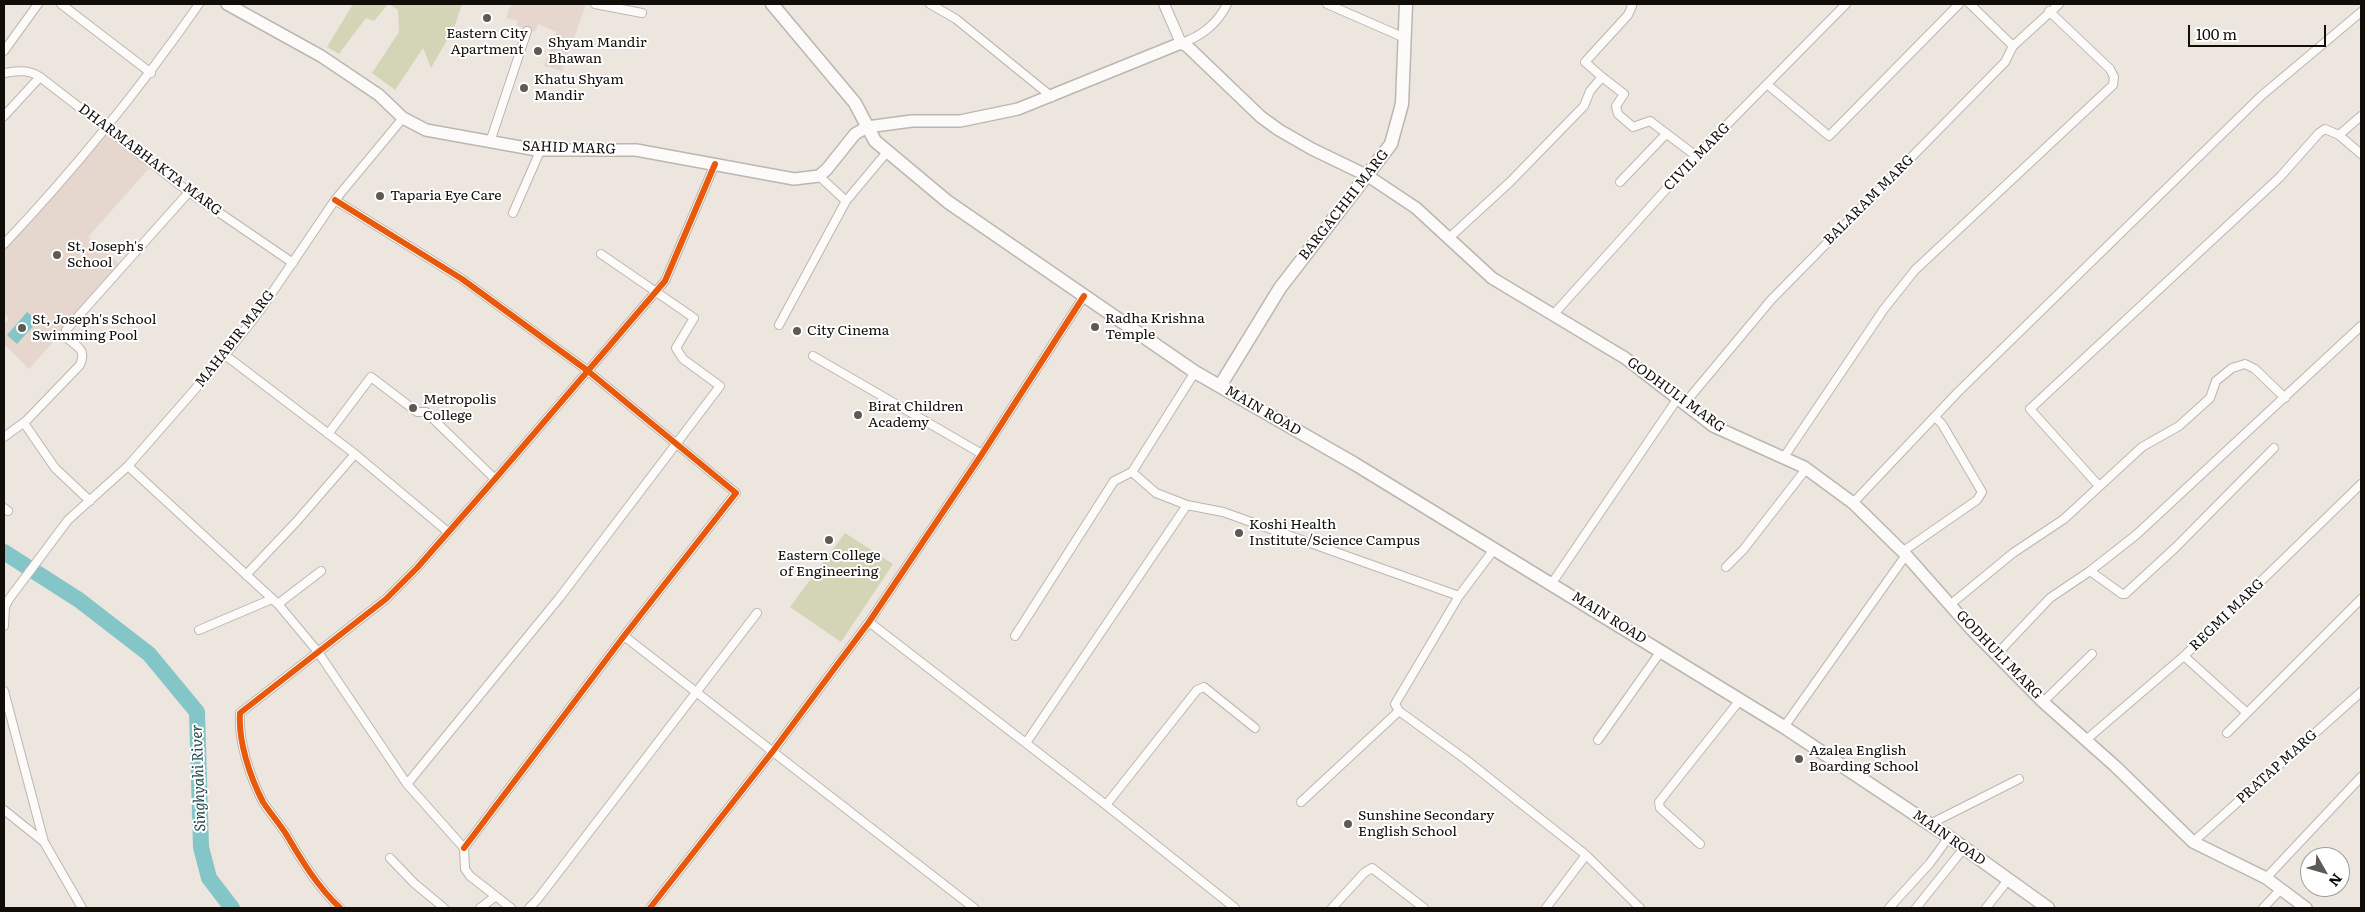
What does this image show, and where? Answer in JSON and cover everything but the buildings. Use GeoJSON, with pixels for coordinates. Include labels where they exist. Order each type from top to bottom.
{"type":"FeatureCollection","features":[{"type":"Feature","properties":{"kind":"main road","name":"SAHID MARG"},"geometry":{"type":"LineString","coordinates":[[227,4],[321,56],[379,95],[403,118],[426,130],[541,150],[636,150],[794,179],[819,176]]}},
{"type":"Feature","properties":{"kind":"main road","name":"MAIN ROAD"},"geometry":{"type":"LineString","coordinates":[[772,4],[855,103],[875,141],[948,202],[1195,372],[1355,464],[1739,702],[1963,849],[2040,908]]}},
{"type":"Feature","properties":{"kind":"main road","name":"BARGACHHI MARG"},"geometry":{"type":"LineString","coordinates":[[1220,386],[1280,288],[1391,144],[1402,104],[1406,4]]}},
{"type":"Feature","properties":{"kind":"main road"},"geometry":{"type":"LineString","coordinates":[[819,176],[855,134],[867,127],[912,121],[960,121],[1018,109],[1052,97],[1181,43]]}},
{"type":"Feature","properties":{"kind":"main road","name":"GODHULI MARG"},"geometry":{"type":"LineString","coordinates":[[1181,43],[1260,117],[1312,149],[1368,176],[1416,208],[1492,278],[1625,358],[1713,426],[1784,457],[1806,469],[1852,503],[1904,553],[1951,604],[1973,632],[2043,702],[2087,739],[2193,842],[2266,878],[2306,908]]}},
{"type":"Feature","properties":{"kind":"main road","name":"MAIN ROAD"},"geometry":{"type":"LineString","coordinates":[[1493,550],[1552,583],[1660,653]]}},
{"type":"Feature","properties":{"kind":"main road","name":"MAIN ROAD"},"geometry":{"type":"LineString","coordinates":[[1739,702],[1784,727],[1930,824],[1948,839]]}},
{"type":"Feature","properties":{"kind":"main road","name":"MAIN ROAD"},"geometry":{"type":"LineString","coordinates":[[2007,882],[2048,908]]}},
{"type":"Feature","properties":{"kind":"street"},"geometry":{"type":"LineString","coordinates":[[4,51],[38,4]]}},
{"type":"Feature","properties":{"kind":"street"},"geometry":{"type":"LineString","coordinates":[[61,4],[151,73]]}},
{"type":"Feature","properties":{"kind":"street"},"geometry":{"type":"LineString","coordinates":[[4,244],[108,129],[151,73],[199,4]]}},
{"type":"Feature","properties":{"kind":"street"},"geometry":{"type":"LineString","coordinates":[[595,4],[642,14]]}},
{"type":"Feature","properties":{"kind":"street"},"geometry":{"type":"LineString","coordinates":[[930,4],[956,19],[1052,97]]}},
{"type":"Feature","properties":{"kind":"street"},"geometry":{"type":"LineString","coordinates":[[1164,4],[1181,43],[1194,39],[1208,30],[1223,13],[1227,4]]}},
{"type":"Feature","properties":{"kind":"street"},"geometry":{"type":"LineString","coordinates":[[1327,4],[1404,38]]}},
{"type":"Feature","properties":{"kind":"street"},"geometry":{"type":"LineString","coordinates":[[1631,4],[1628,15],[1585,62],[1624,94],[1616,106],[1618,114],[1633,127],[1650,121],[1696,156]]}},
{"type":"Feature","properties":{"kind":"street","name":"CIVIL MARG"},"geometry":{"type":"LineString","coordinates":[[1553,315],[1696,156],[1846,4]]}},
{"type":"Feature","properties":{"kind":"street"},"geometry":{"type":"LineString","coordinates":[[1768,85],[1829,136],[1959,4]]}},
{"type":"Feature","properties":{"kind":"street"},"geometry":{"type":"LineString","coordinates":[[1970,4],[2013,46]]}},
{"type":"Feature","properties":{"kind":"street","name":"BALARAM MARG"},"geometry":{"type":"LineString","coordinates":[[1552,583],[1681,400],[1771,300],[2005,62],[2013,46],[2059,4]]}},
{"type":"Feature","properties":{"kind":"street"},"geometry":{"type":"LineString","coordinates":[[1784,457],[1884,309],[1915,270],[2112,86],[2114,77],[2110,69],[2049,12]]}},
{"type":"Feature","properties":{"kind":"street"},"geometry":{"type":"LineString","coordinates":[[1852,503],[1958,392],[2261,96],[2361,12]]}},
{"type":"Feature","properties":{"kind":"street"},"geometry":{"type":"LineString","coordinates":[[490,142],[527,31]]}},
{"type":"Feature","properties":{"kind":"street","name":"DHARMABHAKTA MARG"},"geometry":{"type":"LineString","coordinates":[[4,73],[23,70],[32,72],[40,77],[189,192],[293,263]]}},
{"type":"Feature","properties":{"kind":"street"},"geometry":{"type":"LineString","coordinates":[[4,116],[40,77]]}},
{"type":"Feature","properties":{"kind":"street"},"geometry":{"type":"LineString","coordinates":[[1449,238],[1510,182],[1584,106],[1590,91],[1602,77]]}},
{"type":"Feature","properties":{"kind":"street"},"geometry":{"type":"LineString","coordinates":[[2339,135],[2361,116]]}},
{"type":"Feature","properties":{"kind":"street","name":"MAHABIR MARG"},"geometry":{"type":"LineString","coordinates":[[4,607],[68,520],[128,466],[225,355],[293,263],[335,200],[403,118]]}},
{"type":"Feature","properties":{"kind":"street"},"geometry":{"type":"LineString","coordinates":[[2098,486],[2030,409],[2280,178],[2319,133],[2325,129],[2339,135],[2361,154]]}},
{"type":"Feature","properties":{"kind":"street"},"geometry":{"type":"LineString","coordinates":[[1620,182],[1666,134]]}},
{"type":"Feature","properties":{"kind":"street"},"geometry":{"type":"LineString","coordinates":[[513,213],[541,150]]}},
{"type":"Feature","properties":{"kind":"street"},"geometry":{"type":"LineString","coordinates":[[779,325],[846,201],[887,152]]}},
{"type":"Feature","properties":{"kind":"street"},"geometry":{"type":"LineString","coordinates":[[340,908],[315,882],[264,802],[253,778],[239,724],[240,713],[386,599],[417,568],[495,479],[655,293],[671,270],[715,164]]}},
{"type":"Feature","properties":{"kind":"street"},"geometry":{"type":"LineString","coordinates":[[819,176],[846,201]]}},
{"type":"Feature","properties":{"kind":"street"},"geometry":{"type":"LineString","coordinates":[[4,437],[24,423],[80,365],[83,357],[82,350],[66,337],[66,330],[189,192]]}},
{"type":"Feature","properties":{"kind":"street"},"geometry":{"type":"LineString","coordinates":[[335,200],[462,279],[588,371],[736,493],[624,636],[464,848]]}},
{"type":"Feature","properties":{"kind":"street"},"geometry":{"type":"LineString","coordinates":[[407,784],[560,598],[720,386],[683,359],[676,348],[694,318],[655,293],[601,254]]}},
{"type":"Feature","properties":{"kind":"street"},"geometry":{"type":"LineString","coordinates":[[650,908],[773,751],[869,622],[982,454],[1084,296]]}},
{"type":"Feature","properties":{"kind":"street"},"geometry":{"type":"LineString","coordinates":[[1997,654],[2050,598],[2090,571],[2136,535],[2361,326]]}},
{"type":"Feature","properties":{"kind":"street"},"geometry":{"type":"LineString","coordinates":[[225,355],[355,454],[448,532]]}},
{"type":"Feature","properties":{"kind":"street"},"geometry":{"type":"LineString","coordinates":[[813,356],[982,454]]}},
{"type":"Feature","properties":{"kind":"street"},"geometry":{"type":"LineString","coordinates":[[1951,604],[2013,553],[2064,519],[2142,447],[2179,426],[2210,398],[2216,381],[2232,368],[2245,364],[2255,369],[2285,398]]}},
{"type":"Feature","properties":{"kind":"street"},"geometry":{"type":"LineString","coordinates":[[1015,636],[1114,480],[1132,472],[1195,372]]}},
{"type":"Feature","properties":{"kind":"street"},"geometry":{"type":"LineString","coordinates":[[328,434],[371,377],[417,412],[426,412],[495,479]]}},
{"type":"Feature","properties":{"kind":"street"},"geometry":{"type":"LineString","coordinates":[[1784,727],[1904,553],[1977,500],[1982,492],[1942,424],[1935,417]]}},
{"type":"Feature","properties":{"kind":"street"},"geometry":{"type":"LineString","coordinates":[[24,423],[55,468],[90,502]]}},
{"type":"Feature","properties":{"kind":"street"},"geometry":{"type":"LineString","coordinates":[[2090,571],[2122,594],[2125,594],[2175,548],[2274,448]]}},
{"type":"Feature","properties":{"kind":"street"},"geometry":{"type":"LineString","coordinates":[[246,574],[297,521],[355,454]]}},
{"type":"Feature","properties":{"kind":"street"},"geometry":{"type":"LineString","coordinates":[[128,466],[275,602],[318,652],[407,784],[464,848],[465,869],[470,876],[511,908]]}},
{"type":"Feature","properties":{"kind":"street"},"geometry":{"type":"LineString","coordinates":[[1726,567],[1743,550],[1806,469]]}},
{"type":"Feature","properties":{"kind":"street"},"geometry":{"type":"LineString","coordinates":[[1132,472],[1156,493],[1187,504],[1223,512],[1459,596]]}},
{"type":"Feature","properties":{"kind":"street","name":"REGMI MARG"},"geometry":{"type":"LineString","coordinates":[[2087,739],[2184,656],[2361,484]]}},
{"type":"Feature","properties":{"kind":"street"},"geometry":{"type":"LineString","coordinates":[[1026,743],[1187,504]]}},
{"type":"Feature","properties":{"kind":"street"},"geometry":{"type":"LineString","coordinates":[[1493,550],[1459,596],[1395,704],[1399,711],[1465,759],[1586,855],[1640,908]]}},
{"type":"Feature","properties":{"kind":"street"},"geometry":{"type":"LineString","coordinates":[[199,630],[275,602],[321,571]]}},
{"type":"Feature","properties":{"kind":"street"},"geometry":{"type":"LineString","coordinates":[[2227,733],[2361,599]]}},
{"type":"Feature","properties":{"kind":"street"},"geometry":{"type":"LineString","coordinates":[[4,607],[4,626]]}},
{"type":"Feature","properties":{"kind":"street"},"geometry":{"type":"LineString","coordinates":[[529,908],[757,613]]}},
{"type":"Feature","properties":{"kind":"street"},"geometry":{"type":"LineString","coordinates":[[869,622],[1106,805],[1235,908]]}},
{"type":"Feature","properties":{"kind":"street"},"geometry":{"type":"LineString","coordinates":[[624,636],[974,908]]}},
{"type":"Feature","properties":{"kind":"street"},"geometry":{"type":"LineString","coordinates":[[1598,740],[1660,653]]}},
{"type":"Feature","properties":{"kind":"street"},"geometry":{"type":"LineString","coordinates":[[2043,702],[2092,654]]}},
{"type":"Feature","properties":{"kind":"street"},"geometry":{"type":"LineString","coordinates":[[2184,656],[2247,712]]}},
{"type":"Feature","properties":{"kind":"street"},"geometry":{"type":"LineString","coordinates":[[1106,805],[1197,690],[1204,687],[1255,728]]}},
{"type":"Feature","properties":{"kind":"street"},"geometry":{"type":"LineString","coordinates":[[4,692],[44,842],[82,908]]}},
{"type":"Feature","properties":{"kind":"street","name":"PRATAP MARG"},"geometry":{"type":"LineString","coordinates":[[2193,842],[2361,692]]}},
{"type":"Feature","properties":{"kind":"street"},"geometry":{"type":"LineString","coordinates":[[1700,844],[1660,808],[1659,802],[1739,702]]}},
{"type":"Feature","properties":{"kind":"street"},"geometry":{"type":"LineString","coordinates":[[1301,802],[1399,711]]}},
{"type":"Feature","properties":{"kind":"street"},"geometry":{"type":"LineString","coordinates":[[2266,878],[2361,776]]}},
{"type":"Feature","properties":{"kind":"street"},"geometry":{"type":"LineString","coordinates":[[1930,824],[2020,779]]}},
{"type":"Feature","properties":{"kind":"street"},"geometry":{"type":"LineString","coordinates":[[4,810],[44,842]]}},
{"type":"Feature","properties":{"kind":"street"},"geometry":{"type":"LineString","coordinates":[[1889,908],[1948,839]]}},
{"type":"Feature","properties":{"kind":"street"},"geometry":{"type":"LineString","coordinates":[[1916,908],[1963,849]]}},
{"type":"Feature","properties":{"kind":"street"},"geometry":{"type":"LineString","coordinates":[[1546,908],[1586,855]]}},
{"type":"Feature","properties":{"kind":"street"},"geometry":{"type":"LineString","coordinates":[[390,858],[414,883],[444,908]]}},
{"type":"Feature","properties":{"kind":"street"},"geometry":{"type":"LineString","coordinates":[[1332,908],[1364,873],[1372,868],[1424,908]]}},
{"type":"Feature","properties":{"kind":"street"},"geometry":{"type":"LineString","coordinates":[[1986,908],[2007,882]]}},
{"type":"Feature","properties":{"kind":"street"},"geometry":{"type":"LineString","coordinates":[[2263,908],[2281,889]]}},
{"type":"Feature","properties":{"kind":"street"},"geometry":{"type":"LineString","coordinates":[[480,908],[496,896]]}},
{"type":"Feature","properties":{"kind":"shaded area"},"geometry":{"type":"Polygon","coordinates":[[[511,4],[586,5],[562,71],[544,66],[556,32],[538,24],[535,32],[516,26],[518,21],[506,18],[511,4]]]}},
{"type":"Feature","properties":{"kind":"shaded area","name":"St, Joseph's School"},"geometry":{"type":"Polygon","coordinates":[[[107,129],[153,164],[88,237],[122,266],[29,369],[4,344],[4,324],[9,319],[4,314],[4,244],[107,129]]]}},
{"type":"Feature","properties":{"kind":"green space"},"geometry":{"type":"Polygon","coordinates":[[[353,4],[388,4],[374,21],[366,18],[339,54],[327,47],[353,4]]]}},
{"type":"Feature","properties":{"kind":"green space"},"geometry":{"type":"Polygon","coordinates":[[[389,4],[462,4],[454,28],[431,68],[423,48],[395,90],[372,73],[399,32],[398,10],[389,4]]]}},
{"type":"Feature","properties":{"kind":"green space"},"geometry":{"type":"Polygon","coordinates":[[[845,533],[893,564],[841,642],[790,607],[845,533]]]}},
{"type":"Feature","properties":{"kind":"water","name":"St, Joseph's School Swimming Pool"},"geometry":{"type":"Polygon","coordinates":[[[27,312],[38,321],[17,344],[7,335],[27,312]]]}},
{"type":"Feature","properties":{"kind":"waterway","name":"Singhyahi River"},"geometry":{"type":"LineString","coordinates":[[4,552],[79,600],[149,654],[197,712],[201,847],[209,878],[232,908]]}},
{"type":"Feature","properties":{"kind":"cycle path"},"geometry":{"type":"LineString","coordinates":[[340,908],[317,882],[263,802],[246,759],[241,735],[240,713],[386,599],[417,568],[495,479],[665,281],[715,164]]}},
{"type":"Feature","properties":{"kind":"cycle path"},"geometry":{"type":"LineString","coordinates":[[335,200],[462,279],[588,371],[736,493],[624,636],[464,848]]}},
{"type":"Feature","properties":{"kind":"cycle path"},"geometry":{"type":"LineString","coordinates":[[650,908],[773,751],[869,622],[982,454],[1084,296]]}},
{"type":"Feature","properties":{"kind":"place","name":"Eastern City Apartment"},"geometry":{"type":"Point","coordinates":[487,18]}},
{"type":"Feature","properties":{"kind":"place","name":"Shyam Mandir Bhawan"},"geometry":{"type":"Point","coordinates":[538,51]}},
{"type":"Feature","properties":{"kind":"place","name":"Khatu Shyam Mandir"},"geometry":{"type":"Point","coordinates":[524,88]}},
{"type":"Feature","properties":{"kind":"place","name":"Taparia Eye Care"},"geometry":{"type":"Point","coordinates":[380,196]}},
{"type":"Feature","properties":{"kind":"place","name":"St, Joseph's School"},"geometry":{"type":"Point","coordinates":[57,255]}},
{"type":"Feature","properties":{"kind":"place","name":"Radha Krishna Temple"},"geometry":{"type":"Point","coordinates":[1095,327]}},
{"type":"Feature","properties":{"kind":"place","name":"St, Joseph's School Swimming Pool"},"geometry":{"type":"Point","coordinates":[22,328]}},
{"type":"Feature","properties":{"kind":"place","name":"City Cinema"},"geometry":{"type":"Point","coordinates":[797,331]}},
{"type":"Feature","properties":{"kind":"place","name":"Metropolis College"},"geometry":{"type":"Point","coordinates":[413,408]}},
{"type":"Feature","properties":{"kind":"place","name":"Birat Children Academy"},"geometry":{"type":"Point","coordinates":[858,415]}},
{"type":"Feature","properties":{"kind":"place","name":"Koshi Health Institute/Science Campus"},"geometry":{"type":"Point","coordinates":[1239,533]}},
{"type":"Feature","properties":{"kind":"place","name":"Eastern College of Engineering"},"geometry":{"type":"Point","coordinates":[829,540]}},
{"type":"Feature","properties":{"kind":"place","name":"Azalea English Boarding School"},"geometry":{"type":"Point","coordinates":[1799,759]}},
{"type":"Feature","properties":{"kind":"place","name":"Sunshine Secondary English School"},"geometry":{"type":"Point","coordinates":[1348,824]}}]}
